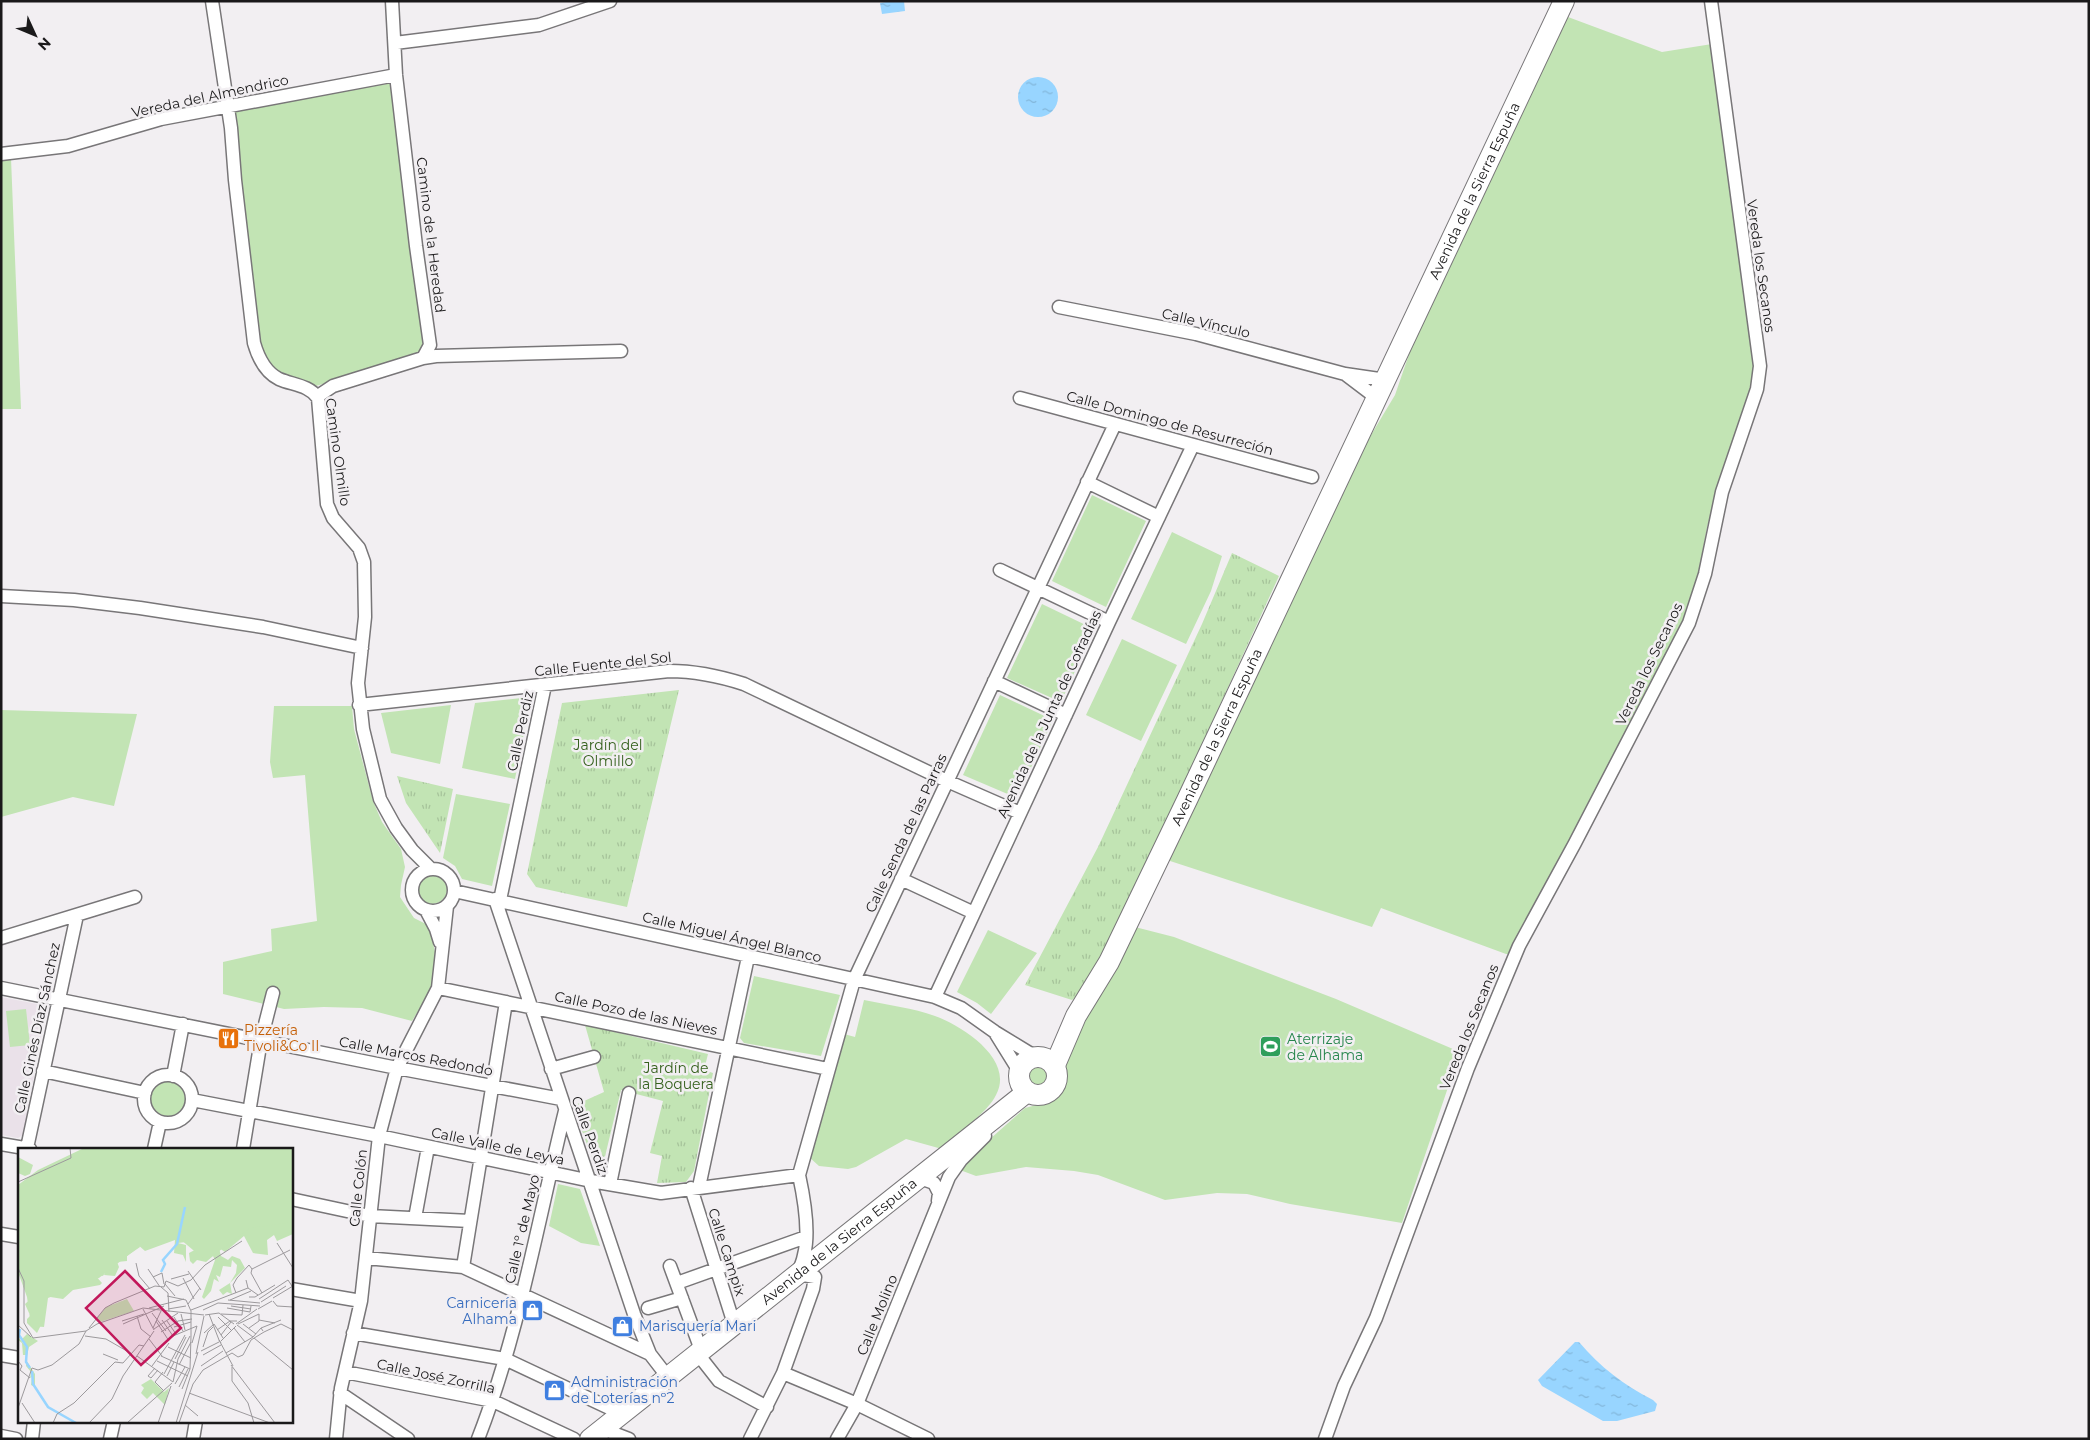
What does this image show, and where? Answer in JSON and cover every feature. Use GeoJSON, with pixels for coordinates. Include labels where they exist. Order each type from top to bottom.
{"type":"FeatureCollection","features":[{"type":"Feature","properties":{"kind":"main road","name":"Avenida de la Sierra Espuña"},"geometry":{"type":"LineString","coordinates":[[1382,389],[1564,1]]}},
{"type":"Feature","properties":{"kind":"main road","name":"Avenida de la Sierra Espuña"},"geometry":{"type":"LineString","coordinates":[[1043,1059],[1076,1016],[1113,954],[1352,454],[1384,406],[1392,386],[1390,382],[1382,389]]}},
{"type":"Feature","properties":{"kind":"main road"},"geometry":{"type":"LineString","coordinates":[[1043,1059],[1057,1071],[1056,1084],[1047,1094],[1030,1094],[1020,1084],[1019,1072],[1026,1061],[1043,1059]]}},
{"type":"Feature","properties":{"kind":"main road","name":"Avenida de la Sierra Espuña"},"geometry":{"type":"LineString","coordinates":[[970,1136],[1011,1090],[1019,1072]]}},
{"type":"Feature","properties":{"kind":"main road","name":"Avenida de la Sierra Espuña"},"geometry":{"type":"LineString","coordinates":[[597,1434],[699,1351],[920,1178],[970,1136],[1030,1094]]}},
{"type":"Feature","properties":{"kind":"street","name":"Camino Olmillo"},"geometry":{"type":"LineString","coordinates":[[212,1],[228,107],[254,343],[262,362],[273,375],[315,393],[318,398],[327,504],[333,518],[359,548],[364,562],[366,593],[358,682],[363,729],[380,799],[387,814],[412,850],[431,869]]}},
{"type":"Feature","properties":{"kind":"street","name":"Camino de la Heredad"},"geometry":{"type":"LineString","coordinates":[[392,1],[396,75],[416,246],[430,345],[423,358]]}},
{"type":"Feature","properties":{"kind":"street"},"geometry":{"type":"LineString","coordinates":[[395,43],[538,25],[610,1]]}},
{"type":"Feature","properties":{"kind":"street","name":"Vereda los Secanos"},"geometry":{"type":"LineString","coordinates":[[1325,1439],[1344,1386],[1372,1326],[1394,1271],[1468,1068],[1518,946],[1575,843],[1689,623],[1705,574],[1722,492],[1757,389],[1760,366],[1711,1]]}},
{"type":"Feature","properties":{"kind":"street","name":"Vereda del Almendrico"},"geometry":{"type":"LineString","coordinates":[[1,154],[68,146],[161,119],[396,75]]}},
{"type":"Feature","properties":{"kind":"street","name":"Calle Vínculo"},"geometry":{"type":"LineString","coordinates":[[1059,307],[1196,334],[1344,374],[1382,389]]}},
{"type":"Feature","properties":{"kind":"street"},"geometry":{"type":"LineString","coordinates":[[318,398],[333,386],[423,358],[621,351]]}},
{"type":"Feature","properties":{"kind":"street","name":"Calle Vínculo"},"geometry":{"type":"LineString","coordinates":[[1344,374],[1382,389]]}},
{"type":"Feature","properties":{"kind":"street","name":"Calle Domingo de Resurreción"},"geometry":{"type":"LineString","coordinates":[[1020,398],[1312,477]]}},
{"type":"Feature","properties":{"kind":"street","name":"Calle Senda de las Parras"},"geometry":{"type":"LineString","coordinates":[[797,1274],[804,1254],[806,1237],[803,1196],[799,1175],[854,980],[1115,424]]}},
{"type":"Feature","properties":{"kind":"street","name":"Avenida de la Junta de Cofradías"},"geometry":{"type":"LineString","coordinates":[[935,997],[1108,622],[1194,445]]}},
{"type":"Feature","properties":{"kind":"street"},"geometry":{"type":"LineString","coordinates":[[1088,482],[1159,517]]}},
{"type":"Feature","properties":{"kind":"street"},"geometry":{"type":"LineString","coordinates":[[1000,570],[1108,622]]}},
{"type":"Feature","properties":{"kind":"street"},"geometry":{"type":"LineString","coordinates":[[1,596],[74,600],[140,608],[263,627],[362,648]]}},
{"type":"Feature","properties":{"kind":"street","name":"Calle Fuente del Sol"},"geometry":{"type":"LineString","coordinates":[[359,705],[668,671],[690,671],[715,675],[744,684],[1020,813]]}},
{"type":"Feature","properties":{"kind":"street"},"geometry":{"type":"LineString","coordinates":[[994,681],[1066,715]]}},
{"type":"Feature","properties":{"kind":"street","name":"Calle Perdiz"},"geometry":{"type":"LineString","coordinates":[[545,685],[497,899],[551,1068],[591,1181],[634,1314],[650,1354],[668,1376]]}},
{"type":"Feature","properties":{"kind":"street"},"geometry":{"type":"LineString","coordinates":[[412,850],[415,878]]}},
{"type":"Feature","properties":{"kind":"street"},"geometry":{"type":"LineString","coordinates":[[431,869],[438,869],[448,875],[452,881],[454,891],[451,901],[440,910],[426,910],[415,902],[412,895],[411,888],[415,878],[423,871],[431,869]]}},
{"type":"Feature","properties":{"kind":"street"},"geometry":{"type":"LineString","coordinates":[[901,878],[974,913]]}},
{"type":"Feature","properties":{"kind":"street","name":"Calle Miguel Ángel Blanco"},"geometry":{"type":"LineString","coordinates":[[454,891],[935,997],[961,1008],[995,1032],[1043,1059]]}},
{"type":"Feature","properties":{"kind":"street"},"geometry":{"type":"LineString","coordinates":[[1,938],[135,897]]}},
{"type":"Feature","properties":{"kind":"street","name":"Calle Colón"},"geometry":{"type":"LineString","coordinates":[[336,1438],[340,1393],[361,1301],[379,1136],[397,1068],[438,988],[442,966],[446,906]]}},
{"type":"Feature","properties":{"kind":"street","name":"Calle Colón"},"geometry":{"type":"LineString","coordinates":[[426,910],[436,929],[442,950]]}},
{"type":"Feature","properties":{"kind":"street","name":"Calle Ginés Díaz Sánchez"},"geometry":{"type":"LineString","coordinates":[[28,1148],[77,915]]}},
{"type":"Feature","properties":{"kind":"street","name":"Calle Campix"},"geometry":{"type":"LineString","coordinates":[[734,1324],[716,1269],[695,1188],[730,1048],[748,956]]}},
{"type":"Feature","properties":{"kind":"street","name":"Calle Marcos Redondo"},"geometry":{"type":"LineString","coordinates":[[1,988],[493,1087],[563,1104]]}},
{"type":"Feature","properties":{"kind":"street","name":"Calle Pozo de las Nieves"},"geometry":{"type":"LineString","coordinates":[[438,988],[828,1069]]}},
{"type":"Feature","properties":{"kind":"street"},"geometry":{"type":"LineString","coordinates":[[243,1148],[261,1040],[273,993]]}},
{"type":"Feature","properties":{"kind":"street"},"geometry":{"type":"LineString","coordinates":[[463,1267],[506,1002]]}},
{"type":"Feature","properties":{"kind":"street"},"geometry":{"type":"LineString","coordinates":[[172,1076],[183,1024]]}},
{"type":"Feature","properties":{"kind":"street","name":"Calle Miguel Ángel Blanco"},"geometry":{"type":"LineString","coordinates":[[995,1032],[1019,1072]]}},
{"type":"Feature","properties":{"kind":"street"},"geometry":{"type":"LineString","coordinates":[[551,1068],[594,1057]]}},
{"type":"Feature","properties":{"kind":"street"},"geometry":{"type":"LineString","coordinates":[[43,1071],[144,1093]]}},
{"type":"Feature","properties":{"kind":"street"},"geometry":{"type":"LineString","coordinates":[[172,1076],[184,1082],[191,1094],[190,1108],[179,1120],[171,1123],[160,1122],[150,1115],[146,1109],[144,1093],[152,1081],[172,1076]]}},
{"type":"Feature","properties":{"kind":"street"},"geometry":{"type":"LineString","coordinates":[[610,1184],[629,1093]]}},
{"type":"Feature","properties":{"kind":"street","name":"Calle Molino"},"geometry":{"type":"LineString","coordinates":[[838,1439],[857,1404],[949,1177],[961,1160],[1030,1094]]}},
{"type":"Feature","properties":{"kind":"street","name":"Calle Valle de Leyva"},"geometry":{"type":"LineString","coordinates":[[192,1100],[379,1136],[591,1181],[661,1193],[799,1175]]}},
{"type":"Feature","properties":{"kind":"street","name":"Calle 1º de Mayo"},"geometry":{"type":"LineString","coordinates":[[478,1439],[505,1359],[522,1295],[550,1172],[563,1104]]}},
{"type":"Feature","properties":{"kind":"street"},"geometry":{"type":"LineString","coordinates":[[154,1148],[160,1122]]}},
{"type":"Feature","properties":{"kind":"street"},"geometry":{"type":"LineString","coordinates":[[1,1144],[28,1148]]}},
{"type":"Feature","properties":{"kind":"street"},"geometry":{"type":"LineString","coordinates":[[415,1218],[428,1147]]}},
{"type":"Feature","properties":{"kind":"street"},"geometry":{"type":"LineString","coordinates":[[920,1178],[934,1183],[939,1193],[938,1201]]}},
{"type":"Feature","properties":{"kind":"street"},"geometry":{"type":"LineString","coordinates":[[292,1199],[370,1216],[470,1220]]}},
{"type":"Feature","properties":{"kind":"street"},"geometry":{"type":"LineString","coordinates":[[1,1234],[18,1237]]}},
{"type":"Feature","properties":{"kind":"street"},"geometry":{"type":"LineString","coordinates":[[677,1283],[806,1237]]}},
{"type":"Feature","properties":{"kind":"street"},"geometry":{"type":"LineString","coordinates":[[366,1258],[463,1267],[650,1354]]}},
{"type":"Feature","properties":{"kind":"street"},"geometry":{"type":"LineString","coordinates":[[670,1266],[699,1351],[719,1381],[767,1407]]}},
{"type":"Feature","properties":{"kind":"street"},"geometry":{"type":"LineString","coordinates":[[750,1439],[783,1373],[815,1280],[815,1277],[812,1275],[797,1274]]}},
{"type":"Feature","properties":{"kind":"street"},"geometry":{"type":"LineString","coordinates":[[292,1292],[361,1301]]}},
{"type":"Feature","properties":{"kind":"street"},"geometry":{"type":"LineString","coordinates":[[648,1308],[682,1298]]}},
{"type":"Feature","properties":{"kind":"street"},"geometry":{"type":"LineString","coordinates":[[353,1333],[505,1359],[622,1414]]}},
{"type":"Feature","properties":{"kind":"street"},"geometry":{"type":"LineString","coordinates":[[1,1355],[18,1358]]}},
{"type":"Feature","properties":{"kind":"street","name":"Calle José Zorrilla"},"geometry":{"type":"LineString","coordinates":[[344,1372],[492,1401],[574,1439]]}},
{"type":"Feature","properties":{"kind":"street"},"geometry":{"type":"LineString","coordinates":[[783,1373],[857,1404],[928,1439]]}},
{"type":"Feature","properties":{"kind":"street"},"geometry":{"type":"LineString","coordinates":[[340,1393],[408,1439]]}},
{"type":"Feature","properties":{"kind":"street"},"geometry":{"type":"LineString","coordinates":[[32,1439],[34,1422]]}},
{"type":"Feature","properties":{"kind":"street"},"geometry":{"type":"LineString","coordinates":[[110,1439],[114,1422]]}},
{"type":"Feature","properties":{"kind":"street"},"geometry":{"type":"LineString","coordinates":[[193,1439],[196,1422]]}},
{"type":"Feature","properties":{"kind":"street"},"geometry":{"type":"LineString","coordinates":[[597,1434],[629,1439]]}},
{"type":"Feature","properties":{"kind":"street"},"geometry":{"type":"LineString","coordinates":[[1,1436],[16,1439]]}},
{"type":"Feature","properties":{"kind":"shaded area"},"geometry":{"type":"Polygon","coordinates":[[[1,997],[47,1006],[23,1135],[18,1138],[1,1135],[1,997]]]}},
{"type":"Feature","properties":{"kind":"green space"},"geometry":{"type":"Polygon","coordinates":[[[1568,17],[1662,52],[1712,44],[1755,367],[1752,390],[1729,450],[1707,527],[1696,588],[1683,624],[1511,954],[1506,954],[1381,908],[1372,927],[1167,860],[1356,460],[1395,395],[1416,334],[1568,17]]]}},
{"type":"Feature","properties":{"kind":"green space"},"geometry":{"type":"Polygon","coordinates":[[[393,83],[424,346],[417,356],[316,386],[276,370],[266,362],[259,347],[233,109],[393,83]]]}},
{"type":"Feature","properties":{"kind":"green space"},"geometry":{"type":"Polygon","coordinates":[[[11,158],[21,409],[1,409],[1,159],[11,158]]]}},
{"type":"Feature","properties":{"kind":"green space"},"geometry":{"type":"Polygon","coordinates":[[[1092,495],[1146,521],[1106,607],[1052,581],[1092,495]]]}},
{"type":"Feature","properties":{"kind":"green space"},"geometry":{"type":"Polygon","coordinates":[[[1172,532],[1222,556],[1211,591],[1186,644],[1131,619],[1172,532]]]}},
{"type":"Feature","properties":{"kind":"green space"},"geometry":{"type":"Polygon","coordinates":[[[1232,553],[1279,576],[1128,906],[1078,995],[1072,1000],[1025,985],[1098,847],[1202,624],[1232,553]]]}},
{"type":"Feature","properties":{"kind":"green space"},"geometry":{"type":"Polygon","coordinates":[[[1042,604],[1094,629],[1061,702],[1007,678],[1042,604]]]}},
{"type":"Feature","properties":{"kind":"green space"},"geometry":{"type":"Polygon","coordinates":[[[1122,639],[1177,665],[1141,741],[1086,715],[1122,639]]]}},
{"type":"Feature","properties":{"kind":"green space","name":"Jardín del Olmillo"},"geometry":{"type":"Polygon","coordinates":[[[679,690],[627,907],[536,887],[527,874],[562,703],[679,690]]]}},
{"type":"Feature","properties":{"kind":"green space"},"geometry":{"type":"Polygon","coordinates":[[[1000,695],[1053,720],[1017,798],[963,775],[1000,695]]]}},
{"type":"Feature","properties":{"kind":"green space"},"geometry":{"type":"Polygon","coordinates":[[[531,697],[515,779],[462,768],[475,703],[531,697]]]}},
{"type":"Feature","properties":{"kind":"green space"},"geometry":{"type":"Polygon","coordinates":[[[451,705],[440,764],[391,753],[381,713],[451,705]]]}},
{"type":"Feature","properties":{"kind":"green space"},"geometry":{"type":"Polygon","coordinates":[[[274,706],[352,706],[354,729],[373,801],[382,822],[401,849],[405,867],[400,897],[414,918],[426,924],[431,934],[435,952],[432,988],[412,1021],[362,1008],[284,1009],[223,994],[223,962],[272,951],[271,929],[317,921],[305,775],[273,778],[270,762],[274,706]]]}},
{"type":"Feature","properties":{"kind":"green space"},"geometry":{"type":"Polygon","coordinates":[[[1,710],[137,714],[114,806],[73,797],[1,817],[1,710]]]}},
{"type":"Feature","properties":{"kind":"green space"},"geometry":{"type":"Polygon","coordinates":[[[397,776],[453,789],[440,853],[406,803],[397,776]]]}},
{"type":"Feature","properties":{"kind":"green space"},"geometry":{"type":"Polygon","coordinates":[[[456,794],[510,804],[492,886],[462,879],[455,866],[443,858],[456,794]]]}},
{"type":"Feature","properties":{"kind":"green space"},"geometry":{"type":"Polygon","coordinates":[[[432,874],[443,878],[447,889],[443,900],[432,904],[421,900],[417,889],[421,878],[432,874]]]}},
{"type":"Feature","properties":{"kind":"green space"},"geometry":{"type":"Polygon","coordinates":[[[1135,927],[1174,937],[1336,999],[1460,1052],[1402,1223],[1290,1204],[1247,1194],[1217,1193],[1165,1200],[1098,1175],[1074,1171],[1026,1167],[976,1176],[960,1170],[990,1139],[1025,1108],[1051,1101],[1062,1088],[1068,1052],[1135,927]]]}},
{"type":"Feature","properties":{"kind":"green space"},"geometry":{"type":"Polygon","coordinates":[[[988,930],[1037,953],[991,1014],[977,1003],[957,992],[988,930]]]}},
{"type":"Feature","properties":{"kind":"green space"},"geometry":{"type":"Polygon","coordinates":[[[754,976],[840,995],[821,1056],[744,1043],[740,1038],[754,976]]]}},
{"type":"Feature","properties":{"kind":"green space"},"geometry":{"type":"Polygon","coordinates":[[[864,1000],[927,1013],[959,1028],[972,1036],[992,1057],[998,1069],[1000,1082],[996,1095],[986,1109],[942,1149],[906,1139],[856,1167],[848,1169],[819,1166],[809,1157],[844,1034],[855,1037],[864,1000]]]}},
{"type":"Feature","properties":{"kind":"green space"},"geometry":{"type":"Polygon","coordinates":[[[26,1009],[30,1045],[10,1047],[6,1011],[26,1009]]]}},
{"type":"Feature","properties":{"kind":"green space","name":"Jardín de la Boquera"},"geometry":{"type":"Polygon","coordinates":[[[585,1025],[708,1054],[704,1070],[713,1073],[694,1171],[686,1182],[657,1183],[662,1156],[650,1153],[663,1101],[621,1090],[601,1173],[597,1172],[573,1106],[604,1092],[585,1025]]]}},
{"type":"Feature","properties":{"kind":"green space"},"geometry":{"type":"Polygon","coordinates":[[[1038,1062],[1048,1066],[1052,1076],[1048,1086],[1038,1090],[1028,1086],[1024,1076],[1028,1066],[1038,1062]]]}},
{"type":"Feature","properties":{"kind":"green space"},"geometry":{"type":"Polygon","coordinates":[[[168,1079],[183,1085],[189,1100],[183,1115],[168,1121],[153,1115],[147,1100],[153,1085],[168,1079]]]}},
{"type":"Feature","properties":{"kind":"green space"},"geometry":{"type":"Polygon","coordinates":[[[558,1184],[580,1189],[600,1246],[581,1243],[549,1226],[558,1184]]]}},
{"type":"Feature","properties":{"kind":"water"},"geometry":{"type":"Polygon","coordinates":[[[904,1],[905,11],[882,14],[880,3],[904,1]]]}},
{"type":"Feature","properties":{"kind":"water"},"geometry":{"type":"Polygon","coordinates":[[[1042,77],[1049,80],[1055,86],[1058,97],[1057,105],[1049,114],[1042,117],[1034,117],[1027,114],[1019,105],[1018,93],[1021,86],[1030,78],[1042,77]]]}},
{"type":"Feature","properties":{"kind":"water"},"geometry":{"type":"Polygon","coordinates":[[[1575,1342],[1579,1342],[1595,1360],[1613,1375],[1653,1400],[1657,1404],[1655,1411],[1617,1421],[1603,1421],[1542,1386],[1538,1380],[1575,1342]]]}},
{"type":"Feature","properties":{"kind":"place","name":"Pizzería Tivoli&Co II"},"geometry":{"type":"Point","coordinates":[228,1038]}},
{"type":"Feature","properties":{"kind":"place","name":"Aterrizaje de Alhama"},"geometry":{"type":"Point","coordinates":[1271,1047]}},
{"type":"Feature","properties":{"kind":"place","name":"Carnicería Alhama"},"geometry":{"type":"Point","coordinates":[533,1311]}},
{"type":"Feature","properties":{"kind":"place","name":"Marisquería Mari"},"geometry":{"type":"Point","coordinates":[623,1326]}},
{"type":"Feature","properties":{"kind":"place","name":"Administración de Loterías nº2"},"geometry":{"type":"Point","coordinates":[555,1390]}}]}
